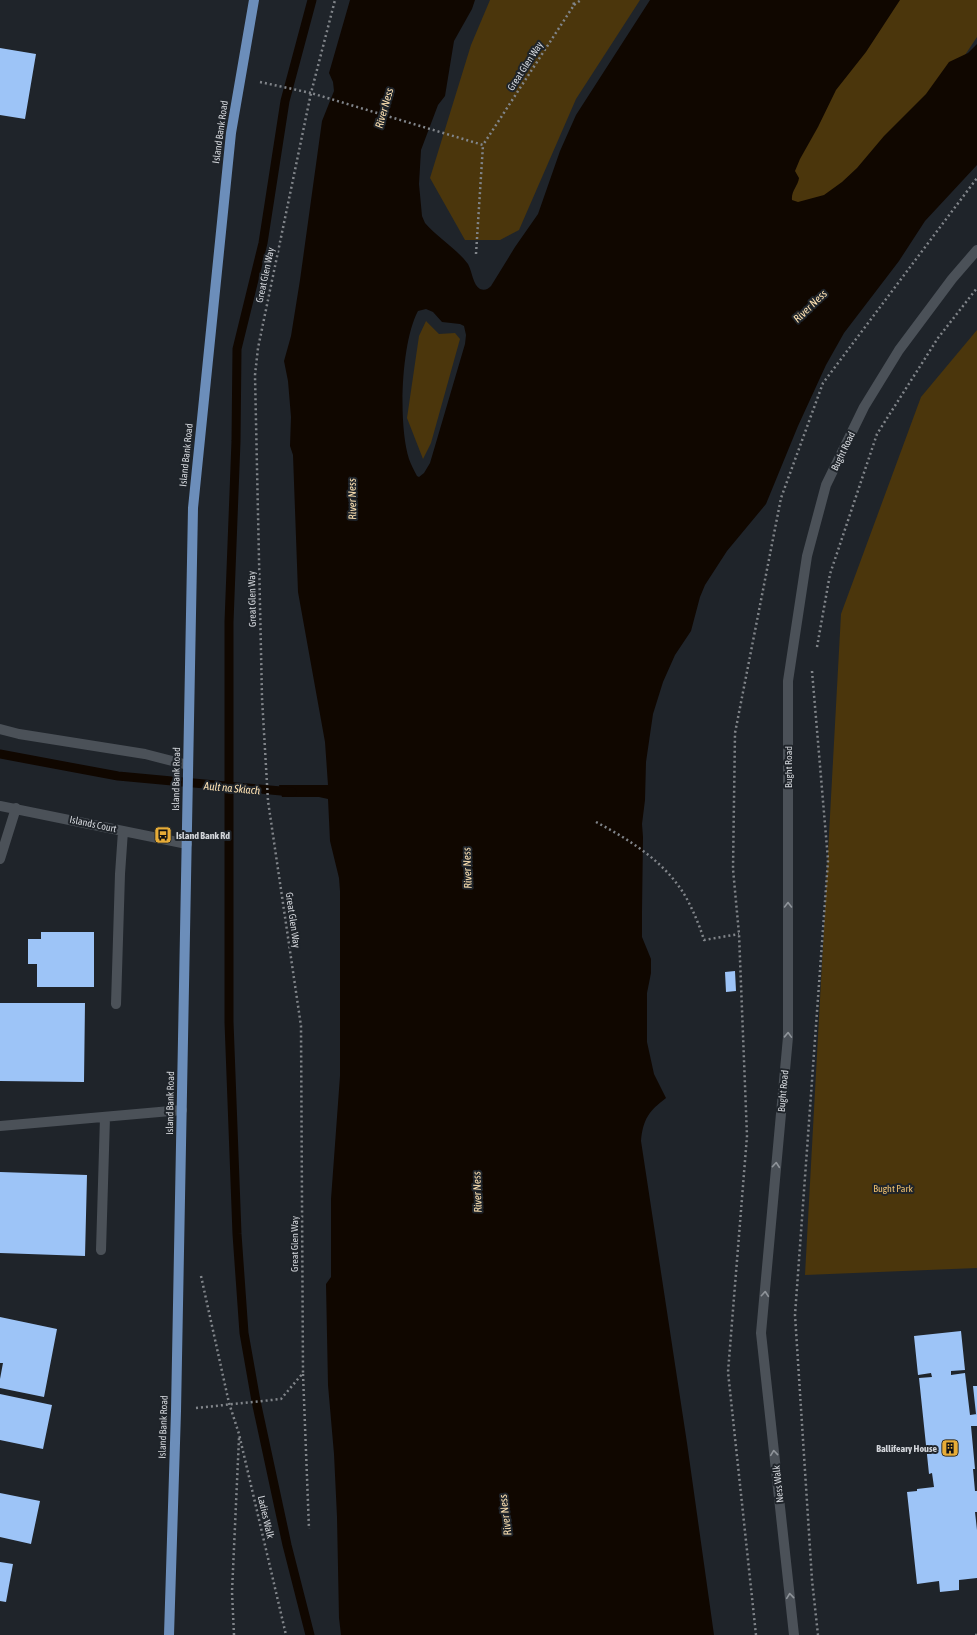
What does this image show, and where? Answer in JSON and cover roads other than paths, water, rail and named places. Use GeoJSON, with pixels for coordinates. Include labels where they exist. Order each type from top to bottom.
{"type":"FeatureCollection","features":[{"type":"Feature","properties":{"kind":"main road","name":"Island Bank Road"},"geometry":{"type":"LineString","coordinates":[[169,1635],[176,1411],[193,508],[231,133],[254,0]]}},
{"type":"Feature","properties":{"kind":"street","name":"Bught Road"},"geometry":{"type":"LineString","coordinates":[[761,1333],[788,1037],[788,681],[807,556],[826,485],[864,408],[900,350],[952,279],[977,250]]}},
{"type":"Feature","properties":{"kind":"street"},"geometry":{"type":"LineString","coordinates":[[0,729],[19,734],[145,754],[188,769]]}},
{"type":"Feature","properties":{"kind":"street","name":"Islands Court"},"geometry":{"type":"LineString","coordinates":[[0,806],[16,808],[187,844]]}},
{"type":"Feature","properties":{"kind":"street"},"geometry":{"type":"LineString","coordinates":[[0,859],[16,808]]}},
{"type":"Feature","properties":{"kind":"street"},"geometry":{"type":"LineString","coordinates":[[116,1004],[120,874],[123,831]]}},
{"type":"Feature","properties":{"kind":"street"},"geometry":{"type":"LineString","coordinates":[[0,1126],[182,1110]]}},
{"type":"Feature","properties":{"kind":"street"},"geometry":{"type":"LineString","coordinates":[[102,1250],[105,1117]]}},
{"type":"Feature","properties":{"kind":"street","name":"Ness Walk"},"geometry":{"type":"LineString","coordinates":[[761,1333],[794,1635]]}},
{"type":"Feature","properties":{"kind":"water","name":"River Ness"},"geometry":{"type":"Polygon","coordinates":[[[350,0],[475,0],[472,9],[454,41],[445,96],[438,105],[421,150],[419,184],[422,216],[425,223],[463,258],[468,264],[474,281],[480,289],[483,290],[488,289],[491,286],[515,247],[538,214],[560,151],[576,115],[650,0],[900,0],[866,52],[836,90],[800,159],[795,171],[799,178],[792,197],[792,200],[798,202],[824,195],[842,182],[857,168],[884,136],[926,94],[949,62],[968,53],[977,44],[977,165],[925,221],[899,261],[844,333],[826,365],[798,426],[766,504],[727,551],[705,585],[700,597],[691,631],[675,655],[663,682],[653,714],[646,762],[645,800],[642,824],[642,937],[651,959],[651,973],[647,993],[647,1042],[654,1074],[666,1098],[655,1107],[645,1121],[641,1141],[687,1443],[714,1635],[341,1635],[339,1618],[334,1454],[328,1385],[326,1284],[331,1277],[331,1199],[340,1076],[340,891],[339,878],[330,841],[328,799],[319,797],[282,797],[279,785],[328,785],[325,742],[298,592],[293,455],[290,446],[291,417],[288,381],[284,361],[291,336],[300,280],[322,121],[334,91],[333,82],[329,73],[350,0]],[[426,309],[418,311],[412,325],[408,343],[403,384],[403,426],[406,444],[410,461],[417,476],[419,477],[424,473],[430,463],[465,344],[466,335],[464,326],[460,324],[442,322],[433,312],[426,309]]]}},
{"type":"Feature","properties":{"kind":"waterway"},"geometry":{"type":"LineString","coordinates":[[310,1635],[287,1545],[256,1401],[244,1333],[237,1234],[229,1022],[229,622],[236,441],[237,349],[263,243],[285,101],[312,0]]}},
{"type":"Feature","properties":{"kind":"waterway","name":"Ault na Skiach"},"geometry":{"type":"LineString","coordinates":[[0,754],[118,776],[292,792]]}},
{"type":"Feature","properties":{"kind":"place","name":"Island Bank Rd"},"geometry":{"type":"Point","coordinates":[163,835]}},
{"type":"Feature","properties":{"kind":"place","name":"Ballifeary House"},"geometry":{"type":"Point","coordinates":[950,1448]}},
{"type":"Feature","properties":{"kind":"park label","name":"Bught Park"},"geometry":{"type":"Point","coordinates":[893,1188]}}]}
